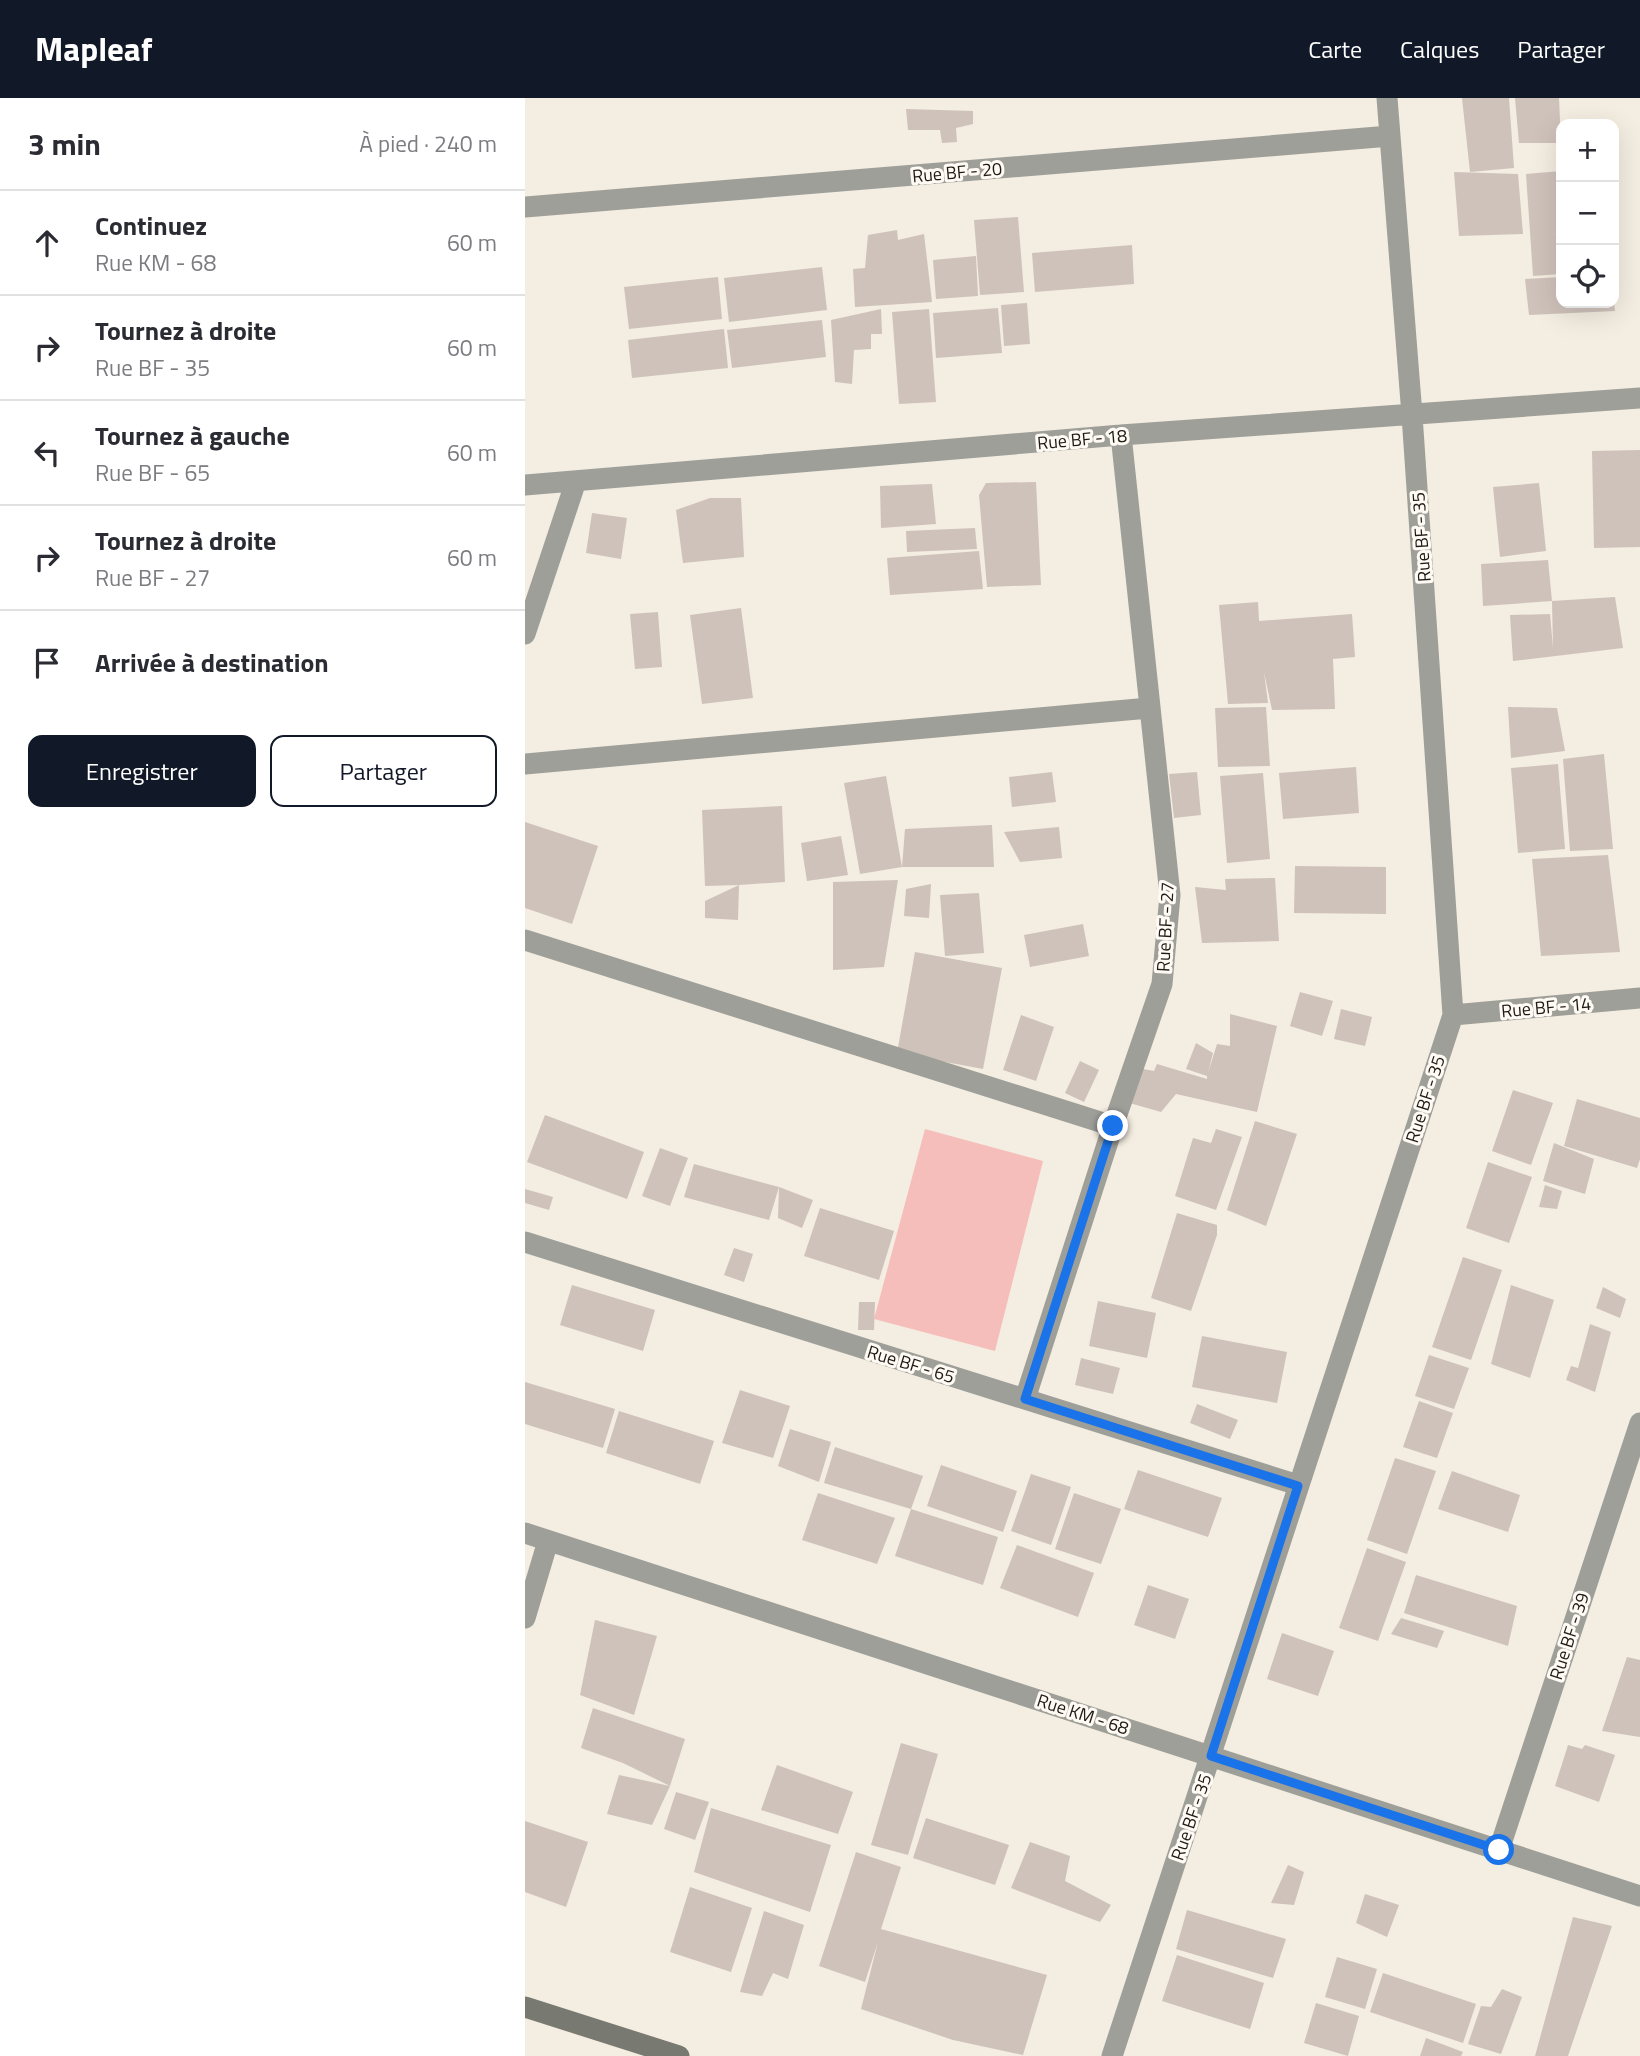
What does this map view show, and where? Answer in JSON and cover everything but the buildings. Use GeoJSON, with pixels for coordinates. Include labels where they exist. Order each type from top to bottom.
{"type":"FeatureCollection","features":[{"type":"Feature","properties":{"kind":"street","name":"Rue BF - 35"},"geometry":{"type":"LineString","coordinates":[[1112,2056],[1453,1015],[1412,415],[1387,98]]}},
{"type":"Feature","properties":{"kind":"street","name":"Rue BF - 20"},"geometry":{"type":"LineString","coordinates":[[525,207],[1390,136]]}},
{"type":"Feature","properties":{"kind":"street","name":"Rue BF - 18"},"geometry":{"type":"LineString","coordinates":[[525,485],[1121,435],[1640,398]]}},
{"type":"Feature","properties":{"kind":"street","name":"Rue BF - 27"},"geometry":{"type":"LineString","coordinates":[[1025,1399],[1162,984],[1170,895],[1121,435]]}},
{"type":"Feature","properties":{"kind":"street"},"geometry":{"type":"LineString","coordinates":[[525,634],[576,481]]}},
{"type":"Feature","properties":{"kind":"street"},"geometry":{"type":"LineString","coordinates":[[525,764],[1149,708]]}},
{"type":"Feature","properties":{"kind":"street"},"geometry":{"type":"LineString","coordinates":[[525,940],[1113,1126]]}},
{"type":"Feature","properties":{"kind":"street","name":"Rue BF - 14"},"geometry":{"type":"LineString","coordinates":[[1453,1015],[1640,998]]}},
{"type":"Feature","properties":{"kind":"street","name":"Rue BF - 65"},"geometry":{"type":"LineString","coordinates":[[525,1242],[1298,1486]]}},
{"type":"Feature","properties":{"kind":"street","name":"Rue BF - 39"},"geometry":{"type":"LineString","coordinates":[[1499,1850],[1640,1423]]}},
{"type":"Feature","properties":{"kind":"street","name":"Rue KM - 68"},"geometry":{"type":"LineString","coordinates":[[525,1533],[1640,1896]]}},
{"type":"Feature","properties":{"kind":"street"},"geometry":{"type":"LineString","coordinates":[[525,1618],[548,1541]]}},
{"type":"Feature","properties":{"kind":"street"},"geometry":{"type":"LineString","coordinates":[[525,2007],[679,2056]]}},
{"type":"Feature","properties":{"kind":"shaded area"},"geometry":{"type":"Polygon","coordinates":[[[925,1129],[1043,1161],[995,1351],[874,1319],[925,1129]]]}},
{"type":"Feature","properties":{"kind":"route"},"geometry":{"type":"LineString","coordinates":[[1113,1126],[1025,1399],[1298,1486],[1211,1756],[1499,1850]]}}]}
